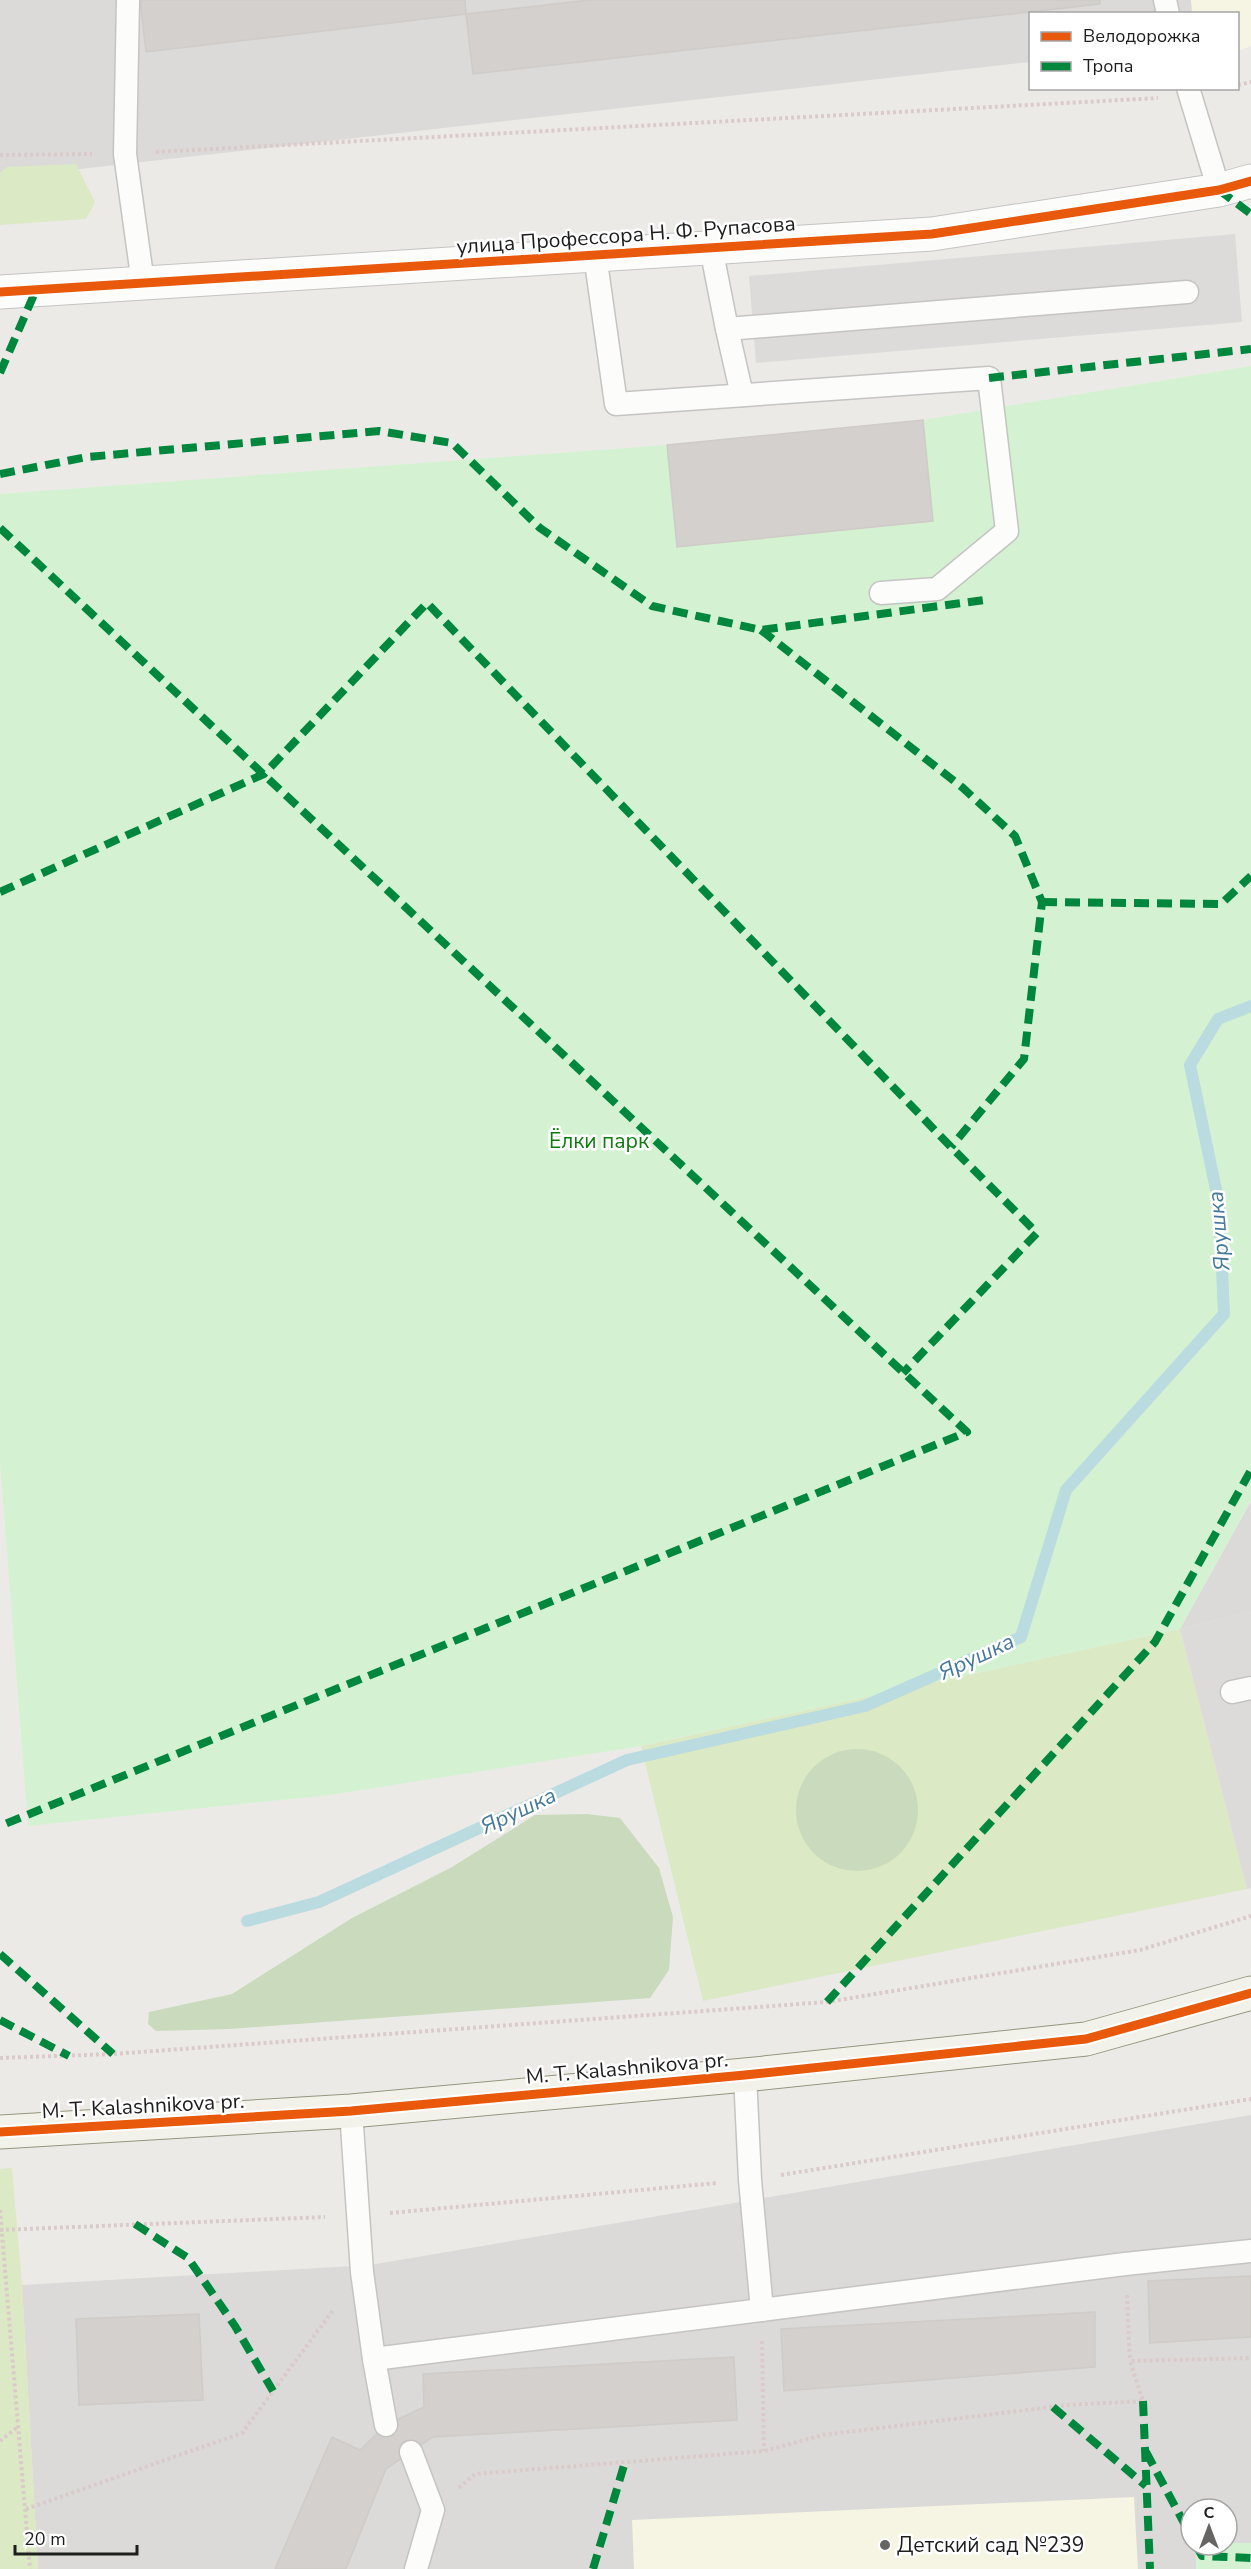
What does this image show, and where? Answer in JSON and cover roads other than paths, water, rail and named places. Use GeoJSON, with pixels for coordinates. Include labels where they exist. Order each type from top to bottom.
{"type":"FeatureCollection","features":[{"type":"Feature","properties":{"kind":"street","name":"улица Профессора Н. Ф. Рупасова"},"geometry":{"type":"LineString","coordinates":[[0,292],[932,234],[1251,182]]}},
{"type":"Feature","properties":{"kind":"street","name":"M. T. Kalashnikova pr."},"geometry":{"type":"LineString","coordinates":[[0,2132],[351,2112],[745,2075],[1086,2039],[1251,1993]]}},
{"type":"Feature","properties":{"kind":"lane"},"geometry":{"type":"LineString","coordinates":[[128,0],[125,153],[143,282]]}},
{"type":"Feature","properties":{"kind":"lane"},"geometry":{"type":"LineString","coordinates":[[1189,92],[1219,189]]}},
{"type":"Feature","properties":{"kind":"lane"},"geometry":{"type":"LineString","coordinates":[[711,248],[742,395]]}},
{"type":"Feature","properties":{"kind":"lane"},"geometry":{"type":"LineString","coordinates":[[595,255],[616,404],[989,378],[1007,531],[936,589],[881,593]]}},
{"type":"Feature","properties":{"kind":"lane"},"geometry":{"type":"LineString","coordinates":[[727,329],[1187,292]]}},
{"type":"Feature","properties":{"kind":"lane"},"geometry":{"type":"LineString","coordinates":[[745,2075],[750,2180],[762,2310]]}},
{"type":"Feature","properties":{"kind":"lane"},"geometry":{"type":"LineString","coordinates":[[351,2112],[362,2272],[386,2425]]}},
{"type":"Feature","properties":{"kind":"lane"},"geometry":{"type":"LineString","coordinates":[[374,2359],[1125,2264],[1251,2251]]}},
{"type":"Feature","properties":{"kind":"lane"},"geometry":{"type":"LineString","coordinates":[[411,2452],[433,2510],[416,2569]]}},
{"type":"Feature","properties":{"kind":"waterway","name":"Ярушка"},"geometry":{"type":"LineString","coordinates":[[247,1921],[319,1902],[627,1760],[865,1706],[1021,1637],[1066,1490],[1224,1314],[1219,1204],[1190,1065],[1218,1019],[1251,1006]]}},
{"type":"Feature","properties":{"kind":"place","name":"Детский сад №239"},"geometry":{"type":"Point","coordinates":[885,2545]}},
{"type":"Feature","properties":{"kind":"park label","name":"Ёлки парк"},"geometry":{"type":"Point","coordinates":[599,1141]}}]}
